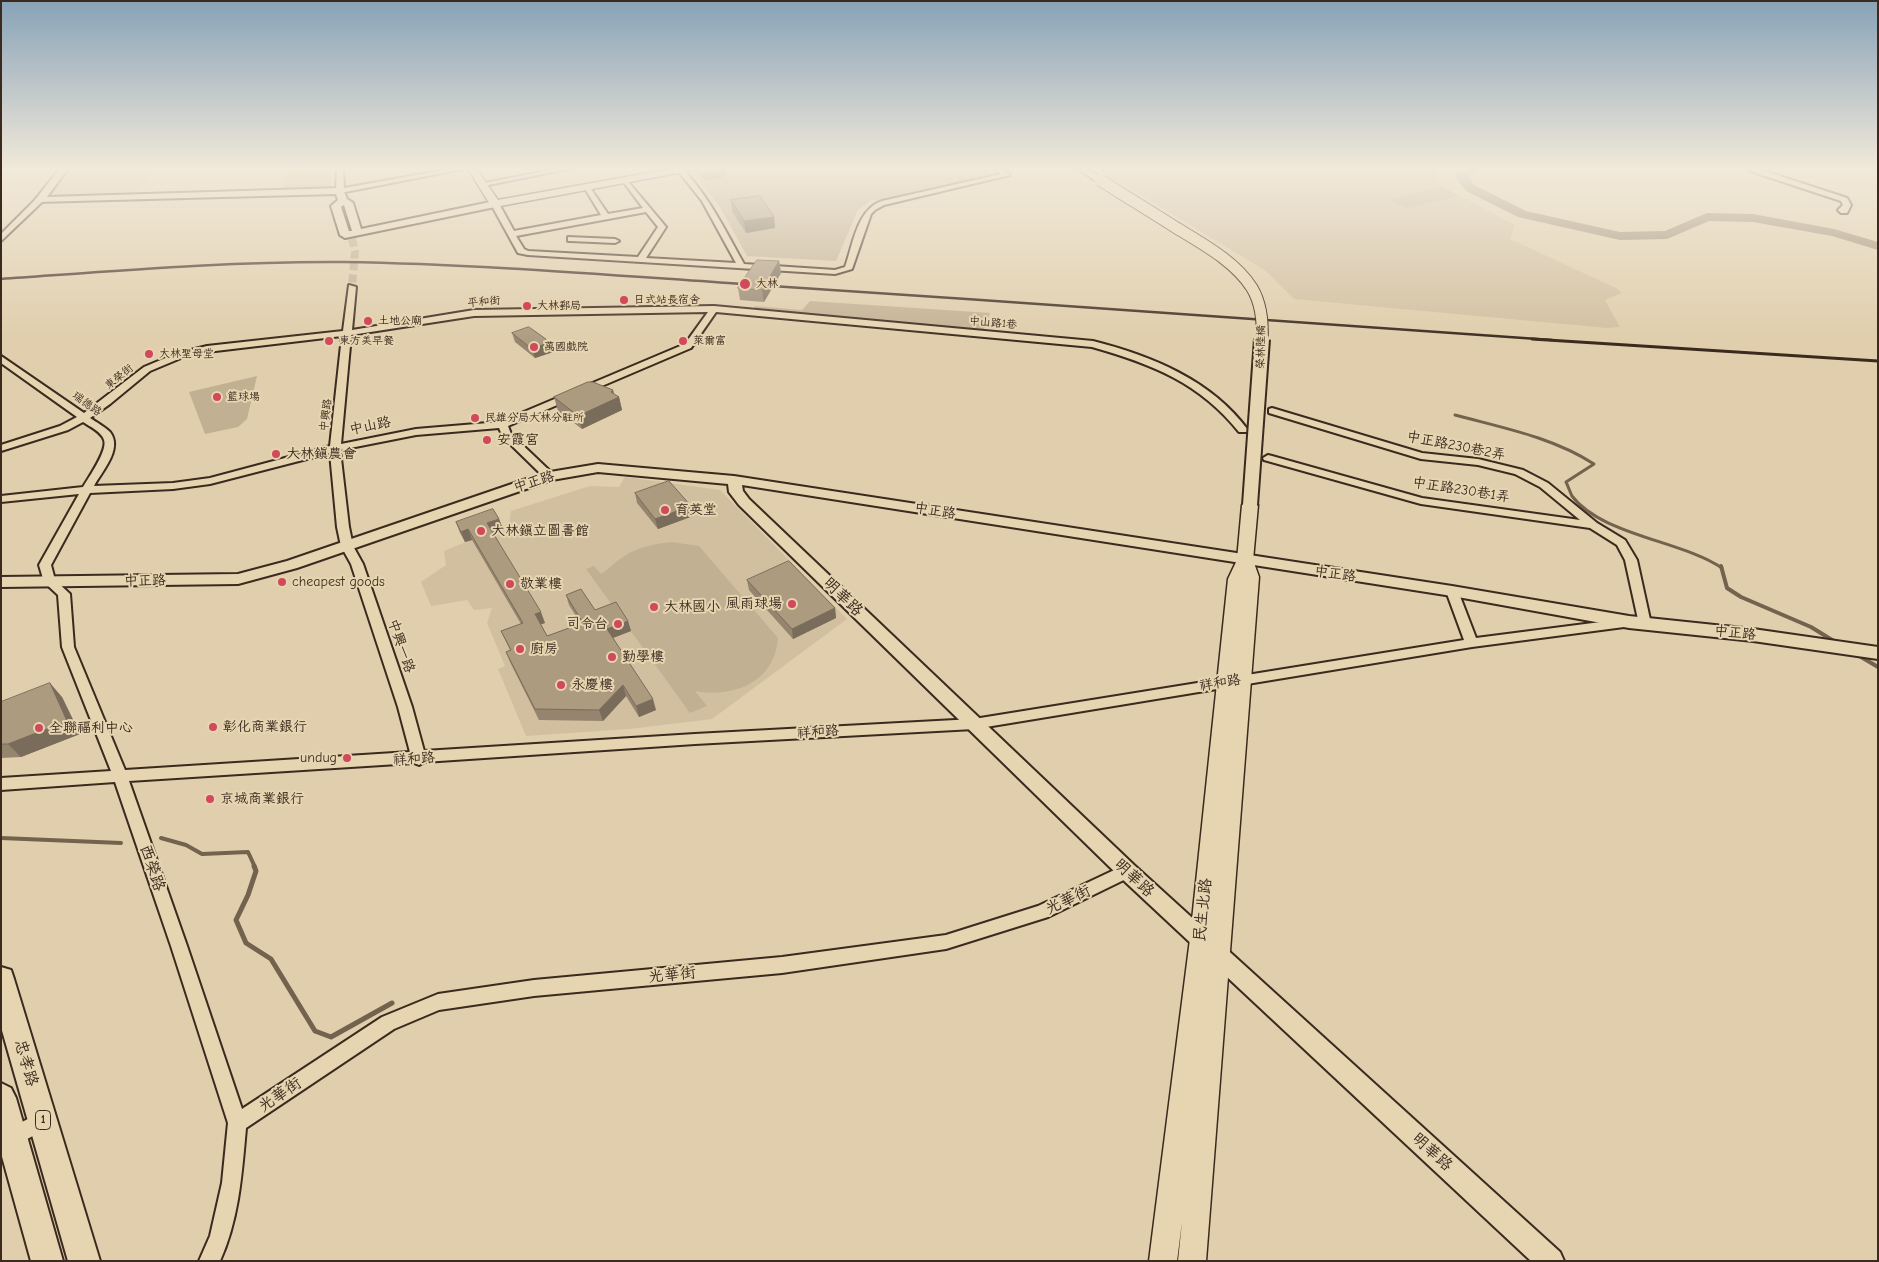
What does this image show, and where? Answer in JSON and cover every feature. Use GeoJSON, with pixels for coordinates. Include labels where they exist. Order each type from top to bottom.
{"type":"FeatureCollection","features":[{"type":"Feature","properties":{"kind":"main road","name":"榮林陸橋"},"geometry":{"type":"LineString","coordinates":[[1172,226],[1236,269],[1252,288],[1259,304],[1263,327],[1250,505]]}},
{"type":"Feature","properties":{"kind":"main road","name":"民生北路"},"geometry":{"type":"LineString","coordinates":[[1163,1261],[1200,939],[1234,681],[1251,577],[1245,560],[1250,505]]}},
{"type":"Feature","properties":{"kind":"main road","name":"民生北路"},"geometry":{"type":"LineString","coordinates":[[1192,1261],[1219,957],[1234,681]]}},
{"type":"Feature","properties":{"kind":"main road","name":"忠孝路"},"geometry":{"type":"LineString","coordinates":[[1,979],[84,1261]]}},
{"type":"Feature","properties":{"kind":"main road"},"geometry":{"type":"LineString","coordinates":[[1,1098],[7,1141],[47,1261]]}},
{"type":"Feature","properties":{"kind":"street"},"geometry":{"type":"LineString","coordinates":[[1,239],[14,226]]}},
{"type":"Feature","properties":{"kind":"street"},"geometry":{"type":"LineString","coordinates":[[342,226],[345,235],[387,226]]}},
{"type":"Feature","properties":{"kind":"street"},"geometry":{"type":"LineString","coordinates":[[355,226],[357,232]]}},
{"type":"Feature","properties":{"kind":"street"},"geometry":{"type":"LineString","coordinates":[[507,226],[521,251],[537,255],[835,272],[848,269],[863,226]]}},
{"type":"Feature","properties":{"kind":"street"},"geometry":{"type":"LineString","coordinates":[[512,234],[554,226]]}},
{"type":"Feature","properties":{"kind":"street"},"geometry":{"type":"LineString","coordinates":[[565,226],[571,239]]}},
{"type":"Feature","properties":{"kind":"street"},"geometry":{"type":"LineString","coordinates":[[640,261],[661,226]]}},
{"type":"Feature","properties":{"kind":"street"},"geometry":{"type":"LineString","coordinates":[[719,226],[741,266]]}},
{"type":"Feature","properties":{"kind":"street"},"geometry":{"type":"LineString","coordinates":[[603,259],[620,232]]}},
{"type":"Feature","properties":{"kind":"street"},"geometry":{"type":"LineString","coordinates":[[558,256],[571,239]]}},
{"type":"Feature","properties":{"kind":"street"},"geometry":{"type":"LineString","coordinates":[[571,239],[614,241]]}},
{"type":"Feature","properties":{"kind":"street","name":"中興路"},"geometry":{"type":"LineString","coordinates":[[347,546],[343,527],[335,448],[352,288]]}},
{"type":"Feature","properties":{"kind":"street","name":"平和街"},"geometry":{"type":"LineString","coordinates":[[347,333],[474,314],[508,311],[714,310]]}},
{"type":"Feature","properties":{"kind":"street","name":"中山路"},"geometry":{"type":"LineString","coordinates":[[1,499],[86,490],[173,486],[210,481],[363,440],[416,432],[502,425],[688,346],[714,310]]}},
{"type":"Feature","properties":{"kind":"street","name":"中山路1巷"},"geometry":{"type":"LineString","coordinates":[[714,310],[1093,344],[1128,353],[1156,364],[1184,379],[1218,401],[1233,416],[1243,430]]}},
{"type":"Feature","properties":{"kind":"street","name":"東榮街"},"geometry":{"type":"LineString","coordinates":[[1,448],[45,435],[85,417],[140,374],[169,359],[207,349],[347,333]]}},
{"type":"Feature","properties":{"kind":"street","name":"瑞德路"},"geometry":{"type":"LineString","coordinates":[[1,359],[105,433],[110,441],[109,450],[86,490]]}},
{"type":"Feature","properties":{"kind":"street","name":"中正路230巷2弄"},"geometry":{"type":"LineString","coordinates":[[1272,411],[1421,456],[1478,462],[1519,472],[1544,485],[1594,525],[1621,543],[1631,560],[1637,623]]}},
{"type":"Feature","properties":{"kind":"street"},"geometry":{"type":"LineString","coordinates":[[502,425],[507,435],[549,476]]}},
{"type":"Feature","properties":{"kind":"street","name":"中正路230巷1弄"},"geometry":{"type":"LineString","coordinates":[[1268,458],[1421,501],[1594,525]]}},
{"type":"Feature","properties":{"kind":"street","name":"中正路"},"geometry":{"type":"LineString","coordinates":[[1,582],[238,579],[284,568],[549,476],[598,468],[734,480],[1452,591],[1637,623],[1753,635],[1878,652]]}},
{"type":"Feature","properties":{"kind":"street","name":"明華路"},"geometry":{"type":"LineString","coordinates":[[734,480],[736,492],[744,502],[1127,871],[1551,1261]]}},
{"type":"Feature","properties":{"kind":"street"},"geometry":{"type":"LineString","coordinates":[[50,582],[46,565],[86,490]]}},
{"type":"Feature","properties":{"kind":"street","name":"中興一路"},"geometry":{"type":"LineString","coordinates":[[347,546],[357,564],[406,707],[419,759]]}},
{"type":"Feature","properties":{"kind":"street","name":"西榮路"},"geometry":{"type":"LineString","coordinates":[[50,582],[64,594],[68,647],[120,776],[182,955],[237,1123],[232,1183],[220,1238],[209,1261]]}},
{"type":"Feature","properties":{"kind":"street"},"geometry":{"type":"LineString","coordinates":[[1452,591],[1472,643]]}},
{"type":"Feature","properties":{"kind":"street","name":"祥和路"},"geometry":{"type":"LineString","coordinates":[[1,784],[419,759],[714,738],[974,724],[1472,643],[1637,623]]}},
{"type":"Feature","properties":{"kind":"street","name":"光華街"},"geometry":{"type":"LineString","coordinates":[[237,1123],[388,1023],[438,1002],[534,988],[782,964],[946,942],[1042,912],[1127,871]]}},
{"type":"Feature","properties":{"kind":"street"},"geometry":{"type":"LineString","coordinates":[[7,1141],[43,1120]]}},
{"type":"Feature","properties":{"kind":"street"},"geometry":{"type":"LineString","coordinates":[[218,1261],[220,1238]]}},
{"type":"Feature","properties":{"kind":"shaded area"},"geometry":{"type":"Polygon","coordinates":[[[730,226],[851,226],[836,261],[747,256],[730,226]]]}},
{"type":"Feature","properties":{"kind":"shaded area"},"geometry":{"type":"Polygon","coordinates":[[[1191,226],[1515,226],[1510,239],[1616,288],[1622,293],[1605,300],[1620,327],[1607,328],[1294,299],[1266,271],[1191,226]]]}},
{"type":"Feature","properties":{"kind":"shaded area"},"geometry":{"type":"Polygon","coordinates":[[[810,301],[990,313],[983,331],[753,311],[755,306],[802,310],[810,301]]]}},
{"type":"Feature","properties":{"kind":"shaded area"},"geometry":{"type":"Polygon","coordinates":[[[257,376],[247,419],[238,427],[205,434],[189,392],[257,376]]]}},
{"type":"Feature","properties":{"kind":"shaded area","name":"大林國小"},"geometry":{"type":"Polygon","coordinates":[[[625,477],[720,490],[847,619],[712,719],[629,729],[526,736],[498,669],[505,666],[487,623],[492,608],[474,610],[467,600],[431,606],[421,582],[446,565],[444,551],[509,524],[511,511],[590,486],[619,487],[625,477]]]}},
{"type":"Feature","properties":{"kind":"shaded area"},"geometry":{"type":"Polygon","coordinates":[[[671,542],[699,546],[778,638],[775,653],[769,666],[761,676],[750,684],[738,689],[710,693],[695,691],[707,706],[690,713],[586,569],[594,566],[601,574],[620,559],[640,548],[671,542]]]}},
{"type":"Feature","properties":{"kind":"building"},"geometry":{"type":"Polygon","coordinates":[[[757,260],[779,261],[762,290],[738,288],[757,260]]]}},
{"type":"Feature","properties":{"kind":"building"},"geometry":{"type":"Polygon","coordinates":[[[529,327],[550,342],[532,349],[512,333],[529,327]]]}},
{"type":"Feature","properties":{"kind":"building"},"geometry":{"type":"Polygon","coordinates":[[[588,382],[593,382],[613,390],[611,392],[619,397],[578,416],[554,397],[588,382]]]}},
{"type":"Feature","properties":{"kind":"building"},"geometry":{"type":"Polygon","coordinates":[[[669,481],[691,506],[655,519],[635,493],[669,481]]]}},
{"type":"Feature","properties":{"kind":"building"},"geometry":{"type":"Polygon","coordinates":[[[493,509],[499,519],[487,523],[541,612],[535,614],[547,636],[583,623],[566,595],[581,589],[595,610],[616,602],[628,621],[607,629],[653,699],[636,706],[623,685],[599,710],[535,709],[506,652],[511,650],[501,631],[523,623],[468,529],[461,532],[456,522],[493,509]]]}},
{"type":"Feature","properties":{"kind":"building","name":"風雨球場"},"geometry":{"type":"Polygon","coordinates":[[[789,561],[835,608],[792,629],[747,580],[789,561]]]}},
{"type":"Feature","properties":{"kind":"building"},"geometry":{"type":"Polygon","coordinates":[[[50,683],[67,721],[8,744],[1,744],[1,702],[50,683]]]}},
{"type":"Feature","properties":{"kind":"waterway"},"geometry":{"type":"LineString","coordinates":[[1575,226],[1620,236],[1667,235],[1687,226]]}},
{"type":"Feature","properties":{"kind":"waterway"},"geometry":{"type":"LineString","coordinates":[[1796,226],[1834,233],[1878,246]]}},
{"type":"Feature","properties":{"kind":"waterway"},"geometry":{"type":"LineString","coordinates":[[1455,415],[1527,434],[1561,447],[1594,464],[1566,482],[1572,496],[1585,509],[1602,520],[1622,529],[1686,551],[1721,568]]}},
{"type":"Feature","properties":{"kind":"waterway"},"geometry":{"type":"LineString","coordinates":[[1721,568],[1727,588],[1741,597],[1811,627],[1837,643]]}},
{"type":"Feature","properties":{"kind":"waterway"},"geometry":{"type":"LineString","coordinates":[[1856,654],[1878,667]]}},
{"type":"Feature","properties":{"kind":"waterway"},"geometry":{"type":"LineString","coordinates":[[1,838],[121,843]]}},
{"type":"Feature","properties":{"kind":"waterway"},"geometry":{"type":"LineString","coordinates":[[161,838],[186,845],[202,854],[248,852],[255,867]]}},
{"type":"Feature","properties":{"kind":"waterway"},"geometry":{"type":"LineString","coordinates":[[254,866],[256,871],[248,895],[236,920],[246,943],[271,959],[315,1031],[331,1037],[392,1003]]}},
{"type":"Feature","properties":{"kind":"tunnel"},"geometry":{"type":"LineString","coordinates":[[349,226],[355,251],[352,287]]}},
{"type":"Feature","properties":{"kind":"railway"},"geometry":{"type":"LineString","coordinates":[[1,279],[258,263],[344,262],[444,265],[1552,340]]}},
{"type":"Feature","properties":{"kind":"railway"},"geometry":{"type":"LineString","coordinates":[[1532,339],[1878,361]]}},
{"type":"Feature","properties":{"kind":"place","name":"大林"},"geometry":{"type":"Point","coordinates":[745,284]}},
{"type":"Feature","properties":{"kind":"place","name":"日式站長宿舍"},"geometry":{"type":"Point","coordinates":[624,300]}},
{"type":"Feature","properties":{"kind":"place","name":"大林郵局"},"geometry":{"type":"Point","coordinates":[527,306]}},
{"type":"Feature","properties":{"kind":"place","name":"土地公廟"},"geometry":{"type":"Point","coordinates":[368,321]}},
{"type":"Feature","properties":{"kind":"place","name":"東方美早餐"},"geometry":{"type":"Point","coordinates":[329,341]}},
{"type":"Feature","properties":{"kind":"place","name":"萊爾富"},"geometry":{"type":"Point","coordinates":[683,341]}},
{"type":"Feature","properties":{"kind":"place","name":"萬國戲院"},"geometry":{"type":"Point","coordinates":[534,347]}},
{"type":"Feature","properties":{"kind":"place","name":"大林聖母堂"},"geometry":{"type":"Point","coordinates":[149,354]}},
{"type":"Feature","properties":{"kind":"place","name":"籃球場"},"geometry":{"type":"Point","coordinates":[217,397]}},
{"type":"Feature","properties":{"kind":"place","name":"民雄分局大林分駐所"},"geometry":{"type":"Point","coordinates":[475,418]}},
{"type":"Feature","properties":{"kind":"place","name":"安霞宮"},"geometry":{"type":"Point","coordinates":[487,440]}},
{"type":"Feature","properties":{"kind":"place","name":"大林鎮農會"},"geometry":{"type":"Point","coordinates":[276,454]}},
{"type":"Feature","properties":{"kind":"place","name":"育英堂"},"geometry":{"type":"Point","coordinates":[665,510]}},
{"type":"Feature","properties":{"kind":"place","name":"大林鎮立圖書館"},"geometry":{"type":"Point","coordinates":[481,531]}},
{"type":"Feature","properties":{"kind":"place","name":"cheapest goods"},"geometry":{"type":"Point","coordinates":[282,582]}},
{"type":"Feature","properties":{"kind":"place","name":"敬業樓"},"geometry":{"type":"Point","coordinates":[510,584]}},
{"type":"Feature","properties":{"kind":"place","name":"風雨球場"},"geometry":{"type":"Point","coordinates":[792,604]}},
{"type":"Feature","properties":{"kind":"place","name":"大林國小"},"geometry":{"type":"Point","coordinates":[654,607]}},
{"type":"Feature","properties":{"kind":"place","name":"司令台"},"geometry":{"type":"Point","coordinates":[618,624]}},
{"type":"Feature","properties":{"kind":"place","name":"廚房"},"geometry":{"type":"Point","coordinates":[520,649]}},
{"type":"Feature","properties":{"kind":"place","name":"勤學樓"},"geometry":{"type":"Point","coordinates":[612,657]}},
{"type":"Feature","properties":{"kind":"place","name":"永慶樓"},"geometry":{"type":"Point","coordinates":[561,685]}},
{"type":"Feature","properties":{"kind":"place","name":"彰化商業銀行"},"geometry":{"type":"Point","coordinates":[213,727]}},
{"type":"Feature","properties":{"kind":"place","name":"全聯福利中心"},"geometry":{"type":"Point","coordinates":[39,728]}},
{"type":"Feature","properties":{"kind":"place","name":"undug"},"geometry":{"type":"Point","coordinates":[347,758]}},
{"type":"Feature","properties":{"kind":"place","name":"京城商業銀行"},"geometry":{"type":"Point","coordinates":[210,799]}}]}
